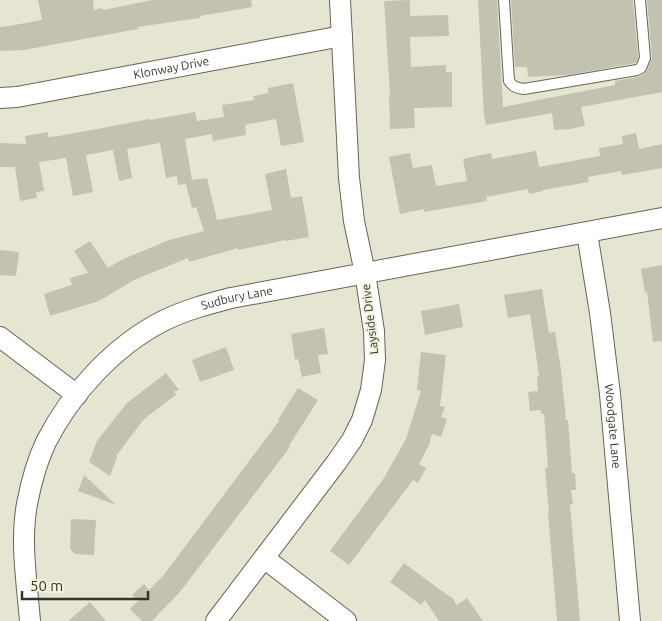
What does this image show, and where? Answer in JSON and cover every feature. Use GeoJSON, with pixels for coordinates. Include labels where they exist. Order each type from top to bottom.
{"type":"FeatureCollection","features":[{"type":"Feature","properties":{"kind":"street","name":"Layside Drive"},"geometry":{"type":"LineString","coordinates":[[216,621],[352,440],[362,420],[372,390],[375,360],[374,331],[365,273],[354,221],[349,178],[340,0]]}},
{"type":"Feature","properties":{"kind":"street","name":"Klonway Drive"},"geometry":{"type":"LineString","coordinates":[[0,98],[27,95],[342,36]]}},
{"type":"Feature","properties":{"kind":"street","name":"Sudbury Lane"},"geometry":{"type":"LineString","coordinates":[[30,621],[24,533],[27,505],[36,467],[60,416],[89,379],[104,363],[142,333],[179,314],[232,298],[662,218]]}},
{"type":"Feature","properties":{"kind":"street","name":"Woodgate Lane"},"geometry":{"type":"LineString","coordinates":[[587,232],[610,394],[630,621]]}},
{"type":"Feature","properties":{"kind":"street"},"geometry":{"type":"LineString","coordinates":[[0,337],[77,395]]}},
{"type":"Feature","properties":{"kind":"street"},"geometry":{"type":"LineString","coordinates":[[264,558],[346,621]]}},
{"type":"Feature","properties":{"kind":"lane"},"geometry":{"type":"LineString","coordinates":[[504,0],[509,81],[517,88],[524,89],[627,72],[640,68],[645,58],[640,0]]}},
{"type":"Feature","properties":{"kind":"building"},"geometry":{"type":"Polygon","coordinates":[[[38,0],[93,0],[94,10],[102,8],[103,10],[152,0],[251,0],[252,7],[200,16],[200,18],[137,27],[138,29],[24,50],[0,51],[0,27],[42,20],[38,0]]]}},
{"type":"Feature","properties":{"kind":"building"},"geometry":{"type":"Polygon","coordinates":[[[410,0],[410,16],[448,15],[449,36],[410,37],[411,67],[446,65],[446,72],[452,72],[452,107],[414,108],[415,128],[390,129],[390,94],[384,1],[410,0]]]}},
{"type":"Feature","properties":{"kind":"building"},"geometry":{"type":"Polygon","coordinates":[[[478,0],[497,0],[503,107],[615,85],[615,81],[638,77],[644,74],[652,58],[647,0],[662,0],[662,92],[581,107],[585,126],[570,129],[554,130],[552,113],[486,125],[478,0]]]}},
{"type":"Feature","properties":{"kind":"building"},"geometry":{"type":"Polygon","coordinates":[[[511,0],[633,0],[638,57],[636,63],[568,75],[528,77],[527,67],[515,67],[511,0]]]}},
{"type":"Feature","properties":{"kind":"building"},"geometry":{"type":"Polygon","coordinates":[[[293,83],[304,142],[281,146],[276,119],[245,125],[246,135],[213,141],[212,134],[185,139],[192,180],[207,178],[217,220],[272,210],[265,174],[286,169],[291,198],[302,196],[309,237],[238,250],[238,248],[189,262],[188,258],[134,280],[99,301],[50,316],[44,294],[72,285],[70,278],[88,273],[74,251],[90,241],[108,268],[121,260],[169,240],[204,231],[196,207],[192,208],[186,184],[178,185],[177,176],[166,178],[160,143],[127,149],[132,178],[119,181],[113,150],[86,155],[93,192],[73,196],[66,158],[39,162],[44,191],[36,192],[37,198],[20,201],[15,167],[0,167],[0,143],[26,144],[25,136],[48,132],[48,137],[59,136],[195,112],[197,121],[224,117],[222,105],[254,100],[253,96],[268,93],[268,88],[293,83]]]}},
{"type":"Feature","properties":{"kind":"building"},"geometry":{"type":"Polygon","coordinates":[[[636,133],[639,149],[662,144],[662,168],[622,175],[621,171],[588,177],[589,182],[529,194],[528,189],[486,197],[487,201],[424,212],[424,209],[400,214],[389,157],[410,153],[413,168],[432,165],[436,186],[467,181],[463,159],[491,153],[492,159],[536,151],[539,167],[600,156],[599,148],[623,144],[622,136],[636,133]]]}},
{"type":"Feature","properties":{"kind":"building"},"geometry":{"type":"Polygon","coordinates":[[[0,250],[19,252],[16,276],[0,275],[0,250]]]}},
{"type":"Feature","properties":{"kind":"building"},"geometry":{"type":"Polygon","coordinates":[[[662,265],[662,341],[653,342],[647,292],[645,293],[641,269],[662,265]]]}},
{"type":"Feature","properties":{"kind":"building"},"geometry":{"type":"Polygon","coordinates":[[[542,289],[549,333],[555,332],[566,420],[568,420],[572,473],[575,473],[576,490],[571,490],[573,504],[570,504],[580,621],[557,621],[545,468],[548,467],[544,414],[541,414],[541,410],[530,411],[528,392],[538,391],[537,376],[539,376],[530,314],[508,318],[504,295],[542,289]]]}},
{"type":"Feature","properties":{"kind":"building"},"geometry":{"type":"Polygon","coordinates":[[[459,304],[463,327],[425,335],[421,311],[459,304]]]}},
{"type":"Feature","properties":{"kind":"building"},"geometry":{"type":"Polygon","coordinates":[[[324,328],[328,354],[318,355],[321,373],[302,377],[298,359],[295,360],[291,334],[324,328]]]}},
{"type":"Feature","properties":{"kind":"building"},"geometry":{"type":"Polygon","coordinates":[[[226,347],[234,370],[200,382],[192,360],[226,347]]]}},
{"type":"Feature","properties":{"kind":"building"},"geometry":{"type":"Polygon","coordinates":[[[421,352],[446,355],[440,406],[445,407],[441,417],[447,419],[441,437],[432,434],[429,445],[419,464],[426,468],[418,483],[413,480],[349,565],[330,551],[384,478],[406,439],[421,391],[417,390],[421,352]]]}},
{"type":"Feature","properties":{"kind":"building"},"geometry":{"type":"Polygon","coordinates":[[[166,373],[179,390],[173,392],[177,394],[144,419],[116,456],[110,476],[89,462],[97,441],[127,403],[166,373]]]}},
{"type":"Feature","properties":{"kind":"building"},"geometry":{"type":"Polygon","coordinates":[[[298,388],[318,400],[290,447],[180,592],[152,621],[142,621],[130,609],[138,601],[132,595],[144,584],[149,590],[163,576],[279,421],[298,388]]]}},
{"type":"Feature","properties":{"kind":"building"},"geometry":{"type":"Polygon","coordinates":[[[84,475],[115,504],[78,491],[84,475]]]}},
{"type":"Feature","properties":{"kind":"building"},"geometry":{"type":"Polygon","coordinates":[[[71,519],[96,520],[94,555],[75,554],[70,549],[71,519]]]}},
{"type":"Feature","properties":{"kind":"building"},"geometry":{"type":"Polygon","coordinates":[[[404,563],[451,596],[457,605],[467,598],[483,621],[439,621],[425,600],[421,605],[390,582],[404,563]]]}},
{"type":"Feature","properties":{"kind":"building"},"geometry":{"type":"Polygon","coordinates":[[[90,602],[106,621],[68,621],[90,602]]]}}]}
